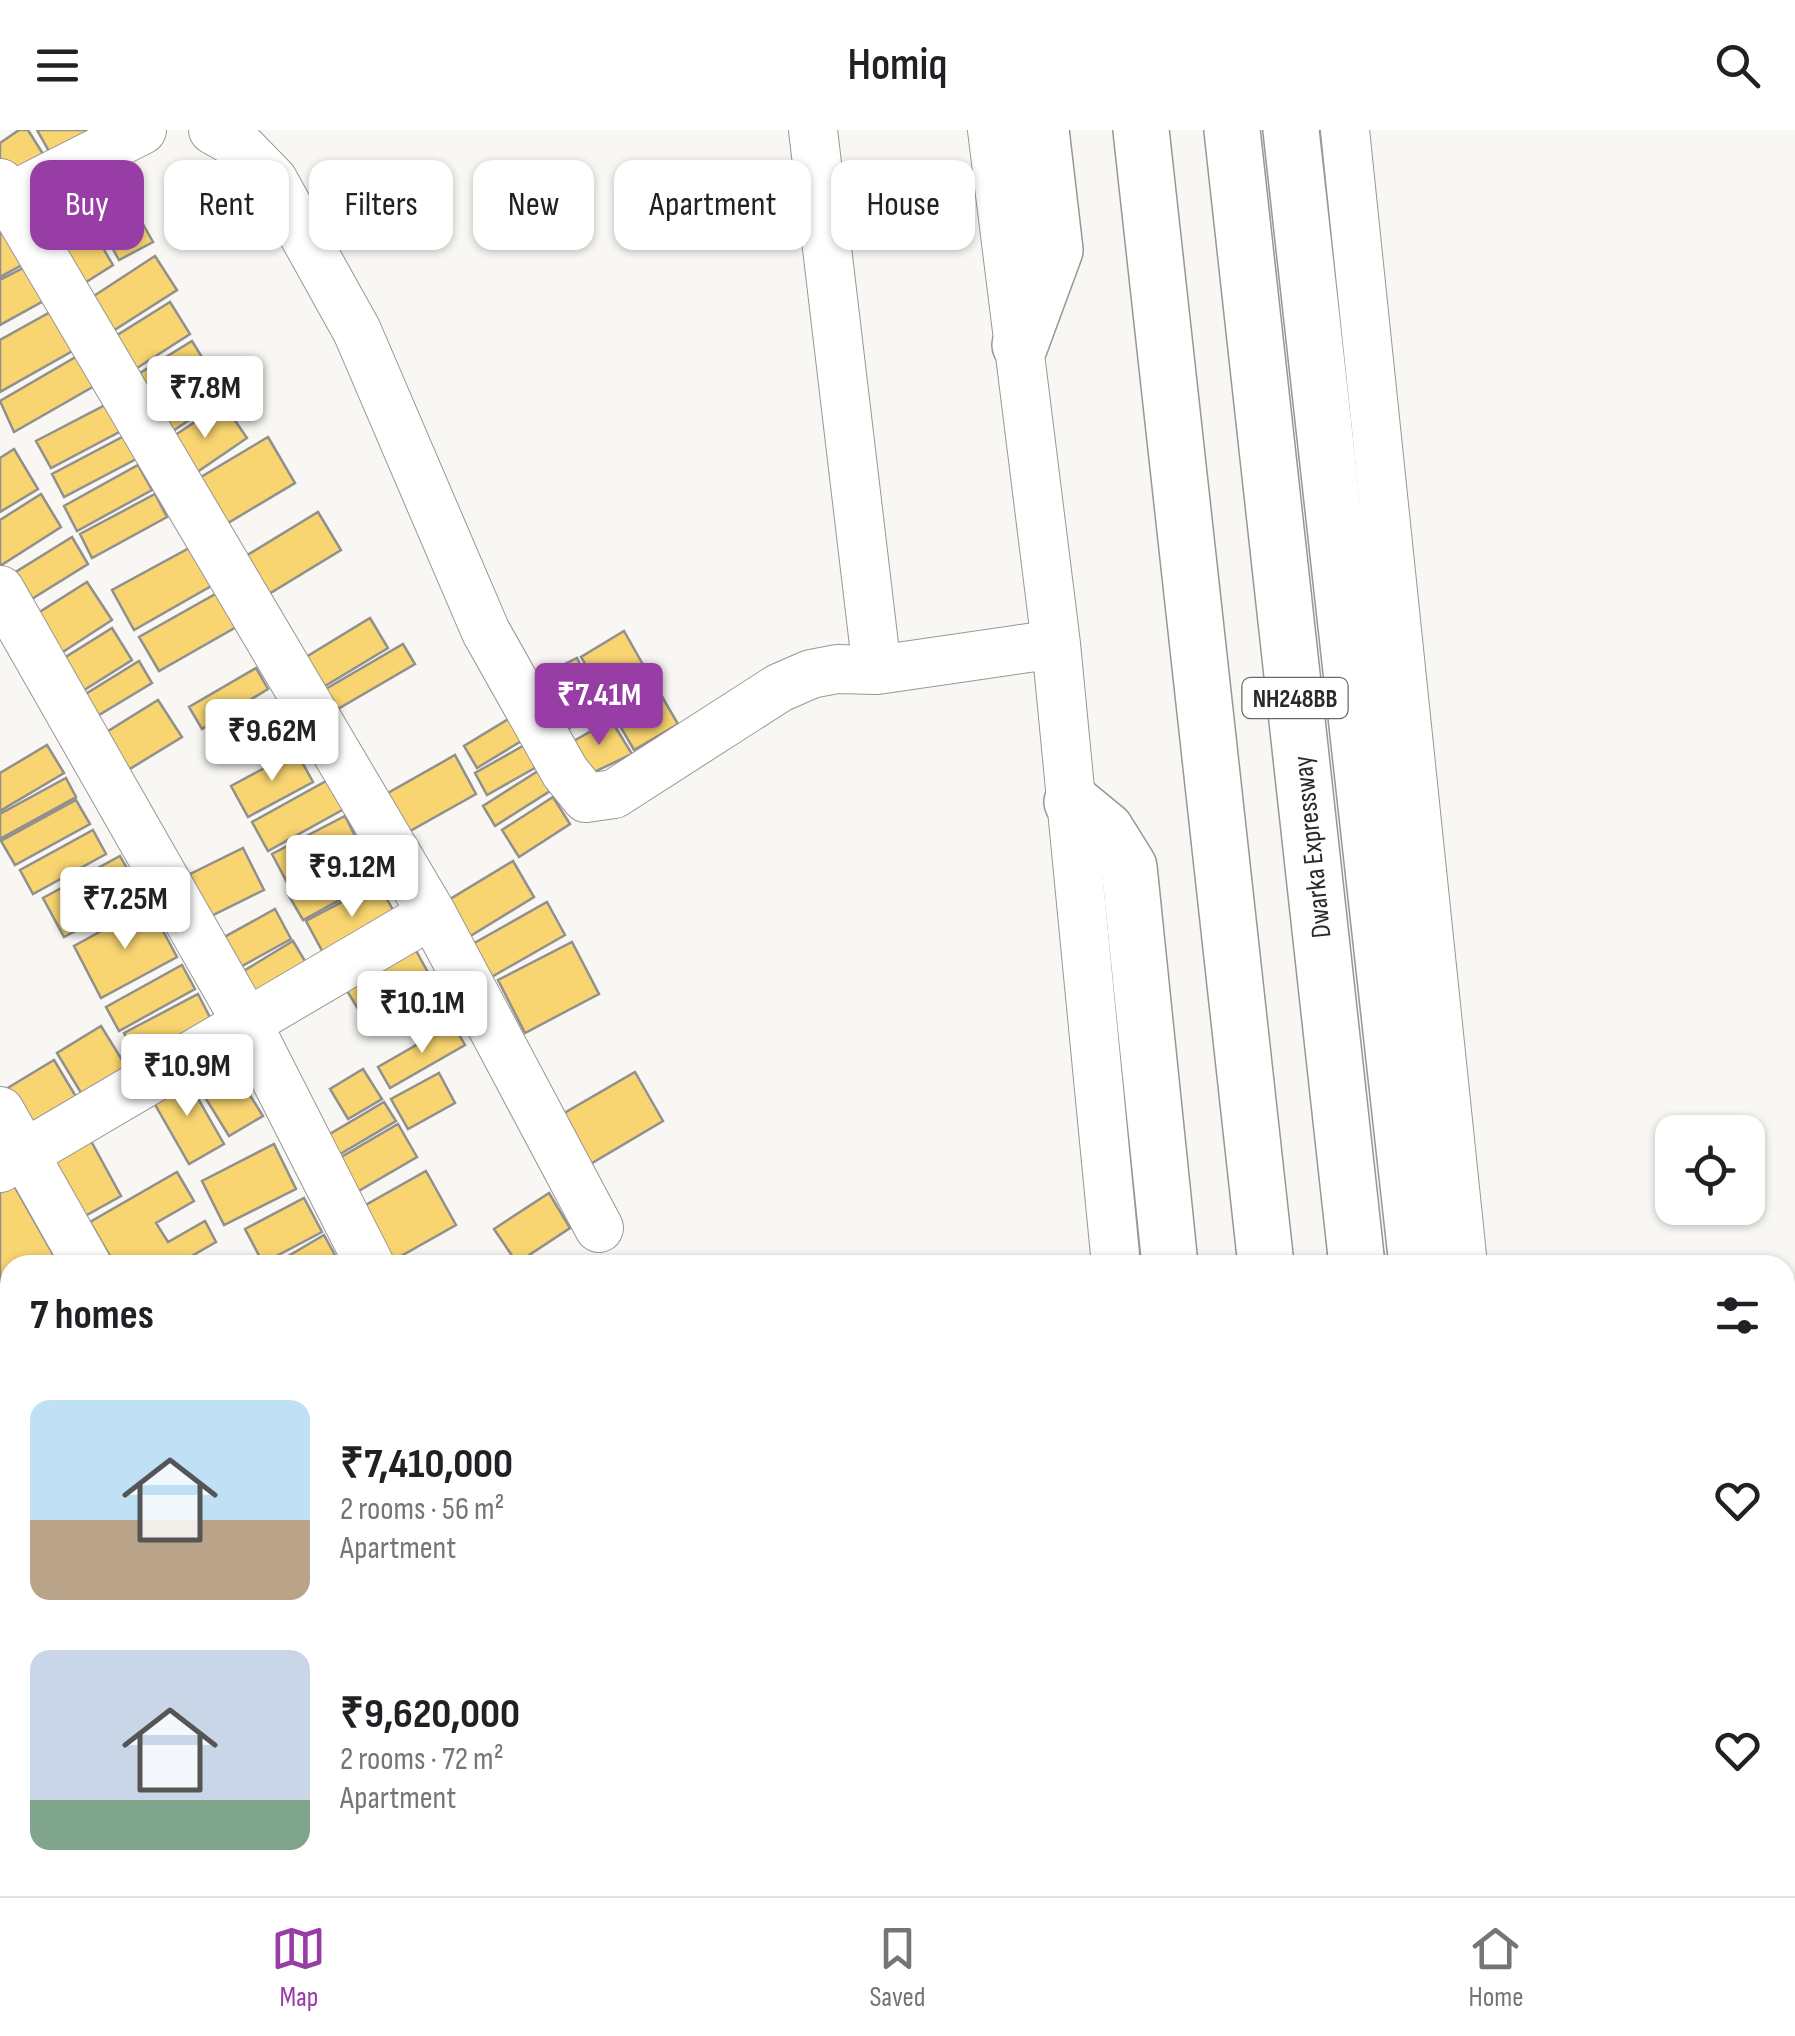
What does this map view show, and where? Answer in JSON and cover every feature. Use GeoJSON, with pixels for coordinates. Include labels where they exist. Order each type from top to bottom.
{"type":"FeatureCollection","features":[{"type":"Feature","properties":{"kind":"main road"},"geometry":{"type":"LineString","coordinates":[[1020,345],[1055,250],[1040,130]]}},
{"type":"Feature","properties":{"kind":"main road","name":"NH248BB"},"geometry":{"type":"LineString","coordinates":[[1142,130],[1265,1255]]}},
{"type":"Feature","properties":{"kind":"main road","name":"Dwarka Expressway"},"geometry":{"type":"LineString","coordinates":[[1232,130],[1356,1255]]}},
{"type":"Feature","properties":{"kind":"main road"},"geometry":{"type":"LineString","coordinates":[[1291,130],[1416,1255]]}},
{"type":"Feature","properties":{"kind":"main road"},"geometry":{"type":"LineString","coordinates":[[1072,802],[1106,830],[1128,866],[1169,1255]]}},
{"type":"Feature","properties":{"kind":"street"},"geometry":{"type":"LineString","coordinates":[[142,130],[3,194],[432,914],[599,1228]]}},
{"type":"Feature","properties":{"kind":"street"},"geometry":{"type":"LineString","coordinates":[[813,130],[877,670]]}},
{"type":"Feature","properties":{"kind":"street"},"geometry":{"type":"LineString","coordinates":[[992,130],[1056,644],[1115,1255]]}},
{"type":"Feature","properties":{"kind":"street"},"geometry":{"type":"LineString","coordinates":[[1345,130],[1462,1255]]}},
{"type":"Feature","properties":{"kind":"street"},"geometry":{"type":"LineString","coordinates":[[228,135],[273,180],[357,331],[486,632],[565,772],[586,798],[614,794],[779,688],[812,674],[837,669],[877,670],[1056,644]]}},
{"type":"Feature","properties":{"kind":"street"},"geometry":{"type":"LineString","coordinates":[[0,590],[248,1025],[365,1255]]}},
{"type":"Feature","properties":{"kind":"street"},"geometry":{"type":"LineString","coordinates":[[12,1161],[432,914]]}},
{"type":"Feature","properties":{"kind":"street"},"geometry":{"type":"LineString","coordinates":[[0,1111],[12,1161],[80,1255]]}},
{"type":"Feature","properties":{"kind":"building"},"geometry":{"type":"Polygon","coordinates":[[[19,130],[28,130],[47,160],[30,160],[30,166],[0,172],[0,143],[19,130]]]}},
{"type":"Feature","properties":{"kind":"building"},"geometry":{"type":"Polygon","coordinates":[[[37,130],[87,130],[92,138],[54,160],[37,130]]]}},
{"type":"Feature","properties":{"kind":"building"},"geometry":{"type":"Polygon","coordinates":[[[0,225],[33,259],[0,277],[0,225]]]}},
{"type":"Feature","properties":{"kind":"building"},"geometry":{"type":"Polygon","coordinates":[[[144,226],[153,242],[144,247],[144,226]]]}},
{"type":"Feature","properties":{"kind":"building"},"geometry":{"type":"Polygon","coordinates":[[[48,250],[104,250],[113,265],[72,291],[48,250]]]}},
{"type":"Feature","properties":{"kind":"building"},"geometry":{"type":"Polygon","coordinates":[[[113,250],[138,250],[119,260],[113,250]]]}},
{"type":"Feature","properties":{"kind":"building"},"geometry":{"type":"Polygon","coordinates":[[[155,256],[177,290],[102,338],[80,305],[155,256]]]}},
{"type":"Feature","properties":{"kind":"building"},"geometry":{"type":"Polygon","coordinates":[[[31,264],[49,298],[0,325],[0,280],[31,264]]]}},
{"type":"Feature","properties":{"kind":"building"},"geometry":{"type":"Polygon","coordinates":[[[170,302],[190,334],[123,377],[103,344],[170,302]]]}},
{"type":"Feature","properties":{"kind":"building"},"geometry":{"type":"Polygon","coordinates":[[[54,310],[76,349],[0,392],[0,340],[54,310]]]}},
{"type":"Feature","properties":{"kind":"building"},"geometry":{"type":"Polygon","coordinates":[[[192,341],[205,362],[139,402],[127,381],[192,341]]]}},
{"type":"Feature","properties":{"kind":"building"},"geometry":{"type":"Polygon","coordinates":[[[86,351],[103,381],[14,432],[0,401],[86,351]]]}},
{"type":"Feature","properties":{"kind":"building"},"geometry":{"type":"Polygon","coordinates":[[[204,378],[219,400],[161,439],[146,418],[204,378]]]}},
{"type":"Feature","properties":{"kind":"building"},"geometry":{"type":"Polygon","coordinates":[[[111,402],[125,429],[51,468],[36,441],[111,402]]]}},
{"type":"Feature","properties":{"kind":"building"},"geometry":{"type":"Polygon","coordinates":[[[223,403],[247,438],[187,479],[162,444],[223,403]]]}},
{"type":"Feature","properties":{"kind":"building"},"geometry":{"type":"Polygon","coordinates":[[[128,434],[140,457],[64,497],[52,474],[128,434]]]}},
{"type":"Feature","properties":{"kind":"building"},"geometry":{"type":"Polygon","coordinates":[[[268,437],[295,483],[218,529],[191,483],[268,437]]]}},
{"type":"Feature","properties":{"kind":"building"},"geometry":{"type":"Polygon","coordinates":[[[14,449],[38,489],[0,512],[0,458],[14,449]]]}},
{"type":"Feature","properties":{"kind":"building"},"geometry":{"type":"Polygon","coordinates":[[[138,465],[152,490],[77,531],[64,506],[138,465]]]}},
{"type":"Feature","properties":{"kind":"building"},"geometry":{"type":"Polygon","coordinates":[[[41,494],[61,527],[0,566],[0,520],[41,494]]]}},
{"type":"Feature","properties":{"kind":"building"},"geometry":{"type":"Polygon","coordinates":[[[155,494],[167,517],[92,558],[80,534],[155,494]]]}},
{"type":"Feature","properties":{"kind":"building"},"geometry":{"type":"Polygon","coordinates":[[[318,512],[341,550],[259,600],[236,562],[318,512]]]}},
{"type":"Feature","properties":{"kind":"building"},"geometry":{"type":"Polygon","coordinates":[[[72,537],[88,564],[22,605],[6,578],[72,537]]]}},
{"type":"Feature","properties":{"kind":"building"},"geometry":{"type":"Polygon","coordinates":[[[193,546],[213,585],[134,630],[112,590],[193,546]]]}},
{"type":"Feature","properties":{"kind":"building"},"geometry":{"type":"Polygon","coordinates":[[[87,582],[112,620],[52,659],[27,620],[87,582]]]}},
{"type":"Feature","properties":{"kind":"building"},"geometry":{"type":"Polygon","coordinates":[[[219,592],[238,626],[159,671],[139,637],[219,592]]]}},
{"type":"Feature","properties":{"kind":"building"},"geometry":{"type":"Polygon","coordinates":[[[370,618],[388,648],[310,695],[293,665],[370,618]]]}},
{"type":"Feature","properties":{"kind":"building"},"geometry":{"type":"Polygon","coordinates":[[[112,628],[132,660],[73,697],[53,665],[112,628]]]}},
{"type":"Feature","properties":{"kind":"building"},"geometry":{"type":"Polygon","coordinates":[[[624,631],[650,677],[608,702],[581,657],[624,631]]]}},
{"type":"Feature","properties":{"kind":"building"},"geometry":{"type":"Polygon","coordinates":[[[403,644],[415,664],[331,713],[319,693],[403,644]]]}},
{"type":"Feature","properties":{"kind":"building"},"geometry":{"type":"Polygon","coordinates":[[[577,658],[603,710],[556,735],[529,682],[577,658]]]}},
{"type":"Feature","properties":{"kind":"building"},"geometry":{"type":"Polygon","coordinates":[[[139,661],[152,683],[89,721],[76,700],[139,661]]]}},
{"type":"Feature","properties":{"kind":"building"},"geometry":{"type":"Polygon","coordinates":[[[256,668],[268,689],[202,729],[189,707],[256,668]]]}},
{"type":"Feature","properties":{"kind":"building"},"geometry":{"type":"Polygon","coordinates":[[[653,681],[678,724],[634,750],[609,707],[653,681]]]}},
{"type":"Feature","properties":{"kind":"building"},"geometry":{"type":"Polygon","coordinates":[[[158,700],[182,737],[120,775],[97,738],[158,700]]]}},
{"type":"Feature","properties":{"kind":"building"},"geometry":{"type":"Polygon","coordinates":[[[510,718],[523,740],[477,768],[464,746],[510,718]]]}},
{"type":"Feature","properties":{"kind":"building"},"geometry":{"type":"Polygon","coordinates":[[[611,720],[632,754],[588,775],[563,747],[611,720]]]}},
{"type":"Feature","properties":{"kind":"building"},"geometry":{"type":"Polygon","coordinates":[[[528,743],[540,765],[487,795],[475,773],[528,743]]]}},
{"type":"Feature","properties":{"kind":"building"},"geometry":{"type":"Polygon","coordinates":[[[47,745],[64,773],[0,811],[0,773],[47,745]]]}},
{"type":"Feature","properties":{"kind":"building"},"geometry":{"type":"Polygon","coordinates":[[[296,751],[313,782],[248,817],[231,786],[296,751]]]}},
{"type":"Feature","properties":{"kind":"building"},"geometry":{"type":"Polygon","coordinates":[[[455,755],[476,794],[394,840],[372,802],[455,755]]]}},
{"type":"Feature","properties":{"kind":"building"},"geometry":{"type":"Polygon","coordinates":[[[538,771],[550,791],[495,826],[483,806],[538,771]]]}},
{"type":"Feature","properties":{"kind":"building"},"geometry":{"type":"Polygon","coordinates":[[[66,778],[76,797],[0,839],[0,814],[66,778]]]}},
{"type":"Feature","properties":{"kind":"building"},"geometry":{"type":"Polygon","coordinates":[[[328,780],[344,809],[268,851],[252,822],[328,780]]]}},
{"type":"Feature","properties":{"kind":"building"},"geometry":{"type":"Polygon","coordinates":[[[553,797],[570,824],[519,857],[502,830],[553,797]]]}},
{"type":"Feature","properties":{"kind":"building"},"geometry":{"type":"Polygon","coordinates":[[[76,800],[90,824],[15,865],[1,841],[76,800]]]}},
{"type":"Feature","properties":{"kind":"building"},"geometry":{"type":"Polygon","coordinates":[[[345,816],[362,850],[290,888],[272,854],[345,816]]]}},
{"type":"Feature","properties":{"kind":"building"},"geometry":{"type":"Polygon","coordinates":[[[93,830],[106,854],[33,894],[20,870],[93,830]]]}},
{"type":"Feature","properties":{"kind":"building"},"geometry":{"type":"Polygon","coordinates":[[[243,848],[264,890],[203,920],[182,878],[243,848]]]}},
{"type":"Feature","properties":{"kind":"building"},"geometry":{"type":"Polygon","coordinates":[[[120,856],[142,895],[64,937],[43,898],[120,856]]]}},
{"type":"Feature","properties":{"kind":"building"},"geometry":{"type":"Polygon","coordinates":[[[363,856],[376,880],[303,920],[289,896],[363,856]]]}},
{"type":"Feature","properties":{"kind":"building"},"geometry":{"type":"Polygon","coordinates":[[[513,861],[534,897],[459,943],[437,907],[513,861]]]}},
{"type":"Feature","properties":{"kind":"building"},"geometry":{"type":"Polygon","coordinates":[[[378,883],[398,919],[326,958],[306,921],[378,883]]]}},
{"type":"Feature","properties":{"kind":"building"},"geometry":{"type":"Polygon","coordinates":[[[547,902],[565,935],[481,983],[462,950],[547,902]]]}},
{"type":"Feature","properties":{"kind":"building"},"geometry":{"type":"Polygon","coordinates":[[[149,905],[177,957],[101,998],[74,946],[149,905]]]}},
{"type":"Feature","properties":{"kind":"building"},"geometry":{"type":"Polygon","coordinates":[[[275,909],[291,939],[224,976],[208,946],[275,909]]]}},
{"type":"Feature","properties":{"kind":"building"},"geometry":{"type":"Polygon","coordinates":[[[293,941],[311,971],[246,1012],[227,981],[293,941]]]}},
{"type":"Feature","properties":{"kind":"building"},"geometry":{"type":"Polygon","coordinates":[[[572,942],[599,994],[525,1033],[498,980],[572,942]]]}},
{"type":"Feature","properties":{"kind":"building"},"geometry":{"type":"Polygon","coordinates":[[[413,945],[431,978],[395,998],[376,966],[413,945]]]}},
{"type":"Feature","properties":{"kind":"building"},"geometry":{"type":"Polygon","coordinates":[[[182,965],[195,989],[119,1031],[106,1007],[182,965]]]}},
{"type":"Feature","properties":{"kind":"building"},"geometry":{"type":"Polygon","coordinates":[[[370,971],[389,1002],[363,1017],[344,986],[370,971]]]}},
{"type":"Feature","properties":{"kind":"building"},"geometry":{"type":"Polygon","coordinates":[[[198,994],[218,1033],[145,1073],[124,1033],[198,994]]]}},
{"type":"Feature","properties":{"kind":"building"},"geometry":{"type":"Polygon","coordinates":[[[453,1024],[465,1045],[390,1088],[378,1067],[453,1024]]]}},
{"type":"Feature","properties":{"kind":"building"},"geometry":{"type":"Polygon","coordinates":[[[101,1026],[137,1084],[92,1111],[57,1053],[101,1026]]]}},
{"type":"Feature","properties":{"kind":"building"},"geometry":{"type":"Polygon","coordinates":[[[223,1052],[263,1116],[229,1136],[190,1073],[223,1052]]]}},
{"type":"Feature","properties":{"kind":"building"},"geometry":{"type":"Polygon","coordinates":[[[54,1060],[84,1110],[30,1142],[1,1092],[54,1060]]]}},
{"type":"Feature","properties":{"kind":"building"},"geometry":{"type":"Polygon","coordinates":[[[363,1069],[382,1099],[348,1119],[330,1089],[363,1069]]]}},
{"type":"Feature","properties":{"kind":"building"},"geometry":{"type":"Polygon","coordinates":[[[635,1072],[663,1121],[582,1169],[554,1119],[635,1072]]]}},
{"type":"Feature","properties":{"kind":"building"},"geometry":{"type":"Polygon","coordinates":[[[439,1073],[455,1103],[408,1129],[391,1099],[439,1073]]]}},
{"type":"Feature","properties":{"kind":"building"},"geometry":{"type":"Polygon","coordinates":[[[184,1074],[224,1144],[189,1164],[149,1094],[184,1074]]]}},
{"type":"Feature","properties":{"kind":"building"},"geometry":{"type":"Polygon","coordinates":[[[384,1102],[396,1121],[330,1160],[318,1141],[384,1102]]]}},
{"type":"Feature","properties":{"kind":"building"},"geometry":{"type":"Polygon","coordinates":[[[398,1124],[417,1157],[350,1196],[331,1163],[398,1124]]]}},
{"type":"Feature","properties":{"kind":"building"},"geometry":{"type":"Polygon","coordinates":[[[85,1130],[121,1196],[67,1226],[31,1160],[85,1130]]]}},
{"type":"Feature","properties":{"kind":"building"},"geometry":{"type":"Polygon","coordinates":[[[274,1144],[296,1189],[224,1225],[202,1181],[274,1144]]]}},
{"type":"Feature","properties":{"kind":"building"},"geometry":{"type":"Polygon","coordinates":[[[426,1171],[456,1225],[403,1255],[379,1255],[355,1211],[426,1171]]]}},
{"type":"Feature","properties":{"kind":"building"},"geometry":{"type":"Polygon","coordinates":[[[177,1172],[194,1201],[156,1223],[168,1242],[205,1221],[216,1242],[193,1255],[109,1255],[90,1222],[177,1172]]]}},
{"type":"Feature","properties":{"kind":"building"},"geometry":{"type":"Polygon","coordinates":[[[8,1175],[53,1255],[0,1255],[0,1180],[8,1175]]]}},
{"type":"Feature","properties":{"kind":"building"},"geometry":{"type":"Polygon","coordinates":[[[549,1193],[570,1228],[529,1255],[512,1255],[494,1229],[549,1193]]]}},
{"type":"Feature","properties":{"kind":"building"},"geometry":{"type":"Polygon","coordinates":[[[304,1198],[322,1232],[278,1255],[259,1255],[245,1229],[304,1198]]]}},
{"type":"Feature","properties":{"kind":"building"},"geometry":{"type":"Polygon","coordinates":[[[324,1235],[335,1255],[290,1255],[324,1235]]]}}]}
